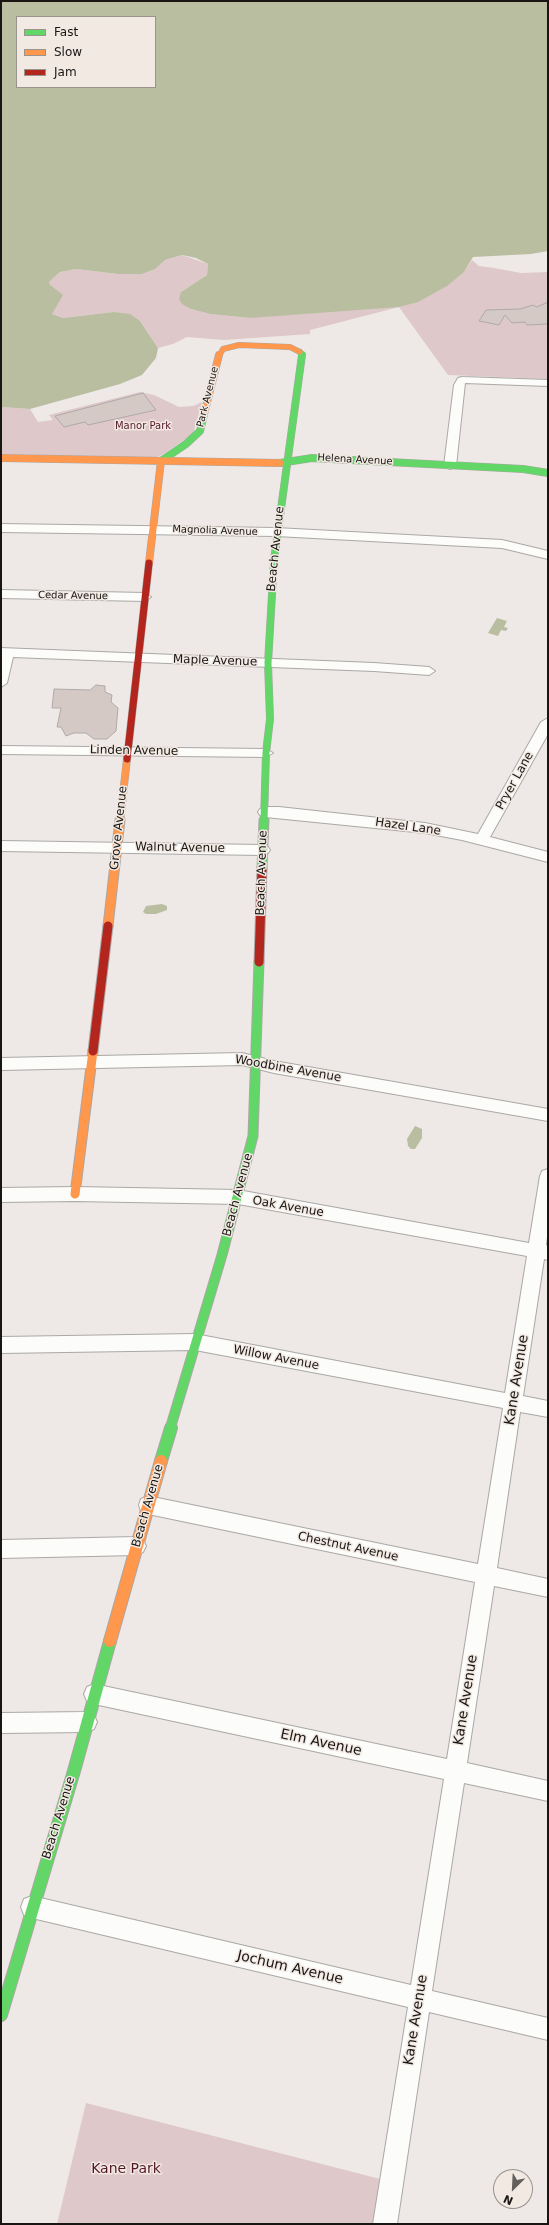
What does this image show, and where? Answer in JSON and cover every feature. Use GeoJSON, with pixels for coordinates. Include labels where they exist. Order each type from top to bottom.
{"type":"FeatureCollection","features":[{"type":"Feature","properties":{"kind":"street","name":"Park Avenue"},"geometry":{"type":"LineString","coordinates":[[161,461],[186,444],[200,430],[219,354],[223,349],[239,345],[271,345],[296,349]]}},
{"type":"Feature","properties":{"kind":"street","name":"Beach Avenue"},"geometry":{"type":"LineString","coordinates":[[1,2015],[88,1722],[94,1694],[136,1546],[238,1198],[253,1136],[266,753],[270,719],[268,663],[276,532],[303,359],[302,353],[296,349]]}},
{"type":"Feature","properties":{"kind":"street"},"geometry":{"type":"LineString","coordinates":[[450,466],[458,385],[462,380],[548,383]]}},
{"type":"Feature","properties":{"kind":"street"},"geometry":{"type":"LineString","coordinates":[[1,458],[161,461]]}},
{"type":"Feature","properties":{"kind":"street","name":"Helena Avenue"},"geometry":{"type":"LineString","coordinates":[[161,461],[275,464],[312,458],[450,466],[523,468],[548,473]]}},
{"type":"Feature","properties":{"kind":"street","name":"Grove Avenue"},"geometry":{"type":"LineString","coordinates":[[75,1194],[92,1063],[161,461]]}},
{"type":"Feature","properties":{"kind":"street","name":"Magnolia Avenue"},"geometry":{"type":"LineString","coordinates":[[1,528],[276,532],[502,544],[548,555]]}},
{"type":"Feature","properties":{"kind":"street","name":"Cedar Avenue"},"geometry":{"type":"LineString","coordinates":[[1,594],[146,597]]}},
{"type":"Feature","properties":{"kind":"street"},"geometry":{"type":"LineString","coordinates":[[1,683],[4,652]]}},
{"type":"Feature","properties":{"kind":"street","name":"Maple Avenue"},"geometry":{"type":"LineString","coordinates":[[4,652],[138,659],[374,667],[429,671]]}},
{"type":"Feature","properties":{"kind":"street","name":"Pryer Lane"},"geometry":{"type":"LineString","coordinates":[[482,840],[548,722]]}},
{"type":"Feature","properties":{"kind":"street","name":"Linden Avenue"},"geometry":{"type":"LineString","coordinates":[[1,750],[127,750],[266,753]]}},
{"type":"Feature","properties":{"kind":"street","name":"Hazel Lane"},"geometry":{"type":"LineString","coordinates":[[265,812],[279,812],[418,827],[482,840],[548,857]]}},
{"type":"Feature","properties":{"kind":"street","name":"Walnut Avenue"},"geometry":{"type":"LineString","coordinates":[[1,846],[263,850]]}},
{"type":"Feature","properties":{"kind":"street","name":"Woodbine Avenue"},"geometry":{"type":"LineString","coordinates":[[1,1064],[242,1059],[548,1115]]}},
{"type":"Feature","properties":{"kind":"street","name":"Kane Avenue"},"geometry":{"type":"LineString","coordinates":[[385,2224],[513,1403],[543,1252],[548,1176]]}},
{"type":"Feature","properties":{"kind":"street","name":"Oak Avenue"},"geometry":{"type":"LineString","coordinates":[[1,1195],[75,1194],[238,1198],[543,1252]]}},
{"type":"Feature","properties":{"kind":"street","name":"Willow Avenue"},"geometry":{"type":"LineString","coordinates":[[1,1345],[195,1342],[548,1409]]}},
{"type":"Feature","properties":{"kind":"street","name":"Chestnut Avenue"},"geometry":{"type":"LineString","coordinates":[[148,1505],[548,1588]]}},
{"type":"Feature","properties":{"kind":"street"},"geometry":{"type":"LineString","coordinates":[[1,1549],[136,1546]]}},
{"type":"Feature","properties":{"kind":"street","name":"Elm Avenue"},"geometry":{"type":"LineString","coordinates":[[94,1694],[548,1791]]}},
{"type":"Feature","properties":{"kind":"street"},"geometry":{"type":"LineString","coordinates":[[1,1723],[88,1722]]}},
{"type":"Feature","properties":{"kind":"street","name":"Jochum Avenue"},"geometry":{"type":"LineString","coordinates":[[32,1907],[548,2029]]}},
{"type":"Feature","properties":{"kind":"green space"},"geometry":{"type":"Polygon","coordinates":[[[182,255],[208,264],[207,275],[181,292],[191,309],[210,314],[250,318],[464,272],[472,260],[479,266],[521,273],[548,272],[548,379],[448,375],[399,307],[310,330],[310,334],[224,340],[187,337],[173,344],[158,348],[140,321],[113,312],[63,318],[52,314],[49,282],[60,272],[76,269],[118,274],[142,274],[154,269],[165,260],[182,255]]]}},
{"type":"Feature","properties":{"kind":"green space","name":"Manor Park"},"geometry":{"type":"Polygon","coordinates":[[[140,392],[154,395],[179,407],[193,406],[202,402],[193,434],[162,455],[154,458],[1,454],[1,407],[30,409],[38,422],[53,420],[49,415],[140,392]]]}},
{"type":"Feature","properties":{"kind":"green space","name":"Kane Park"},"geometry":{"type":"Polygon","coordinates":[[[86,2103],[384,2180],[377,2224],[57,2224],[86,2103]]]}},
{"type":"Feature","properties":{"kind":"shaded area"},"geometry":{"type":"Polygon","coordinates":[[[1,1],[548,1],[548,251],[531,254],[473,257],[464,272],[447,286],[418,302],[399,307],[250,318],[210,314],[191,309],[182,304],[179,299],[181,292],[207,275],[208,264],[196,258],[182,255],[165,260],[155,269],[142,274],[118,274],[76,269],[60,272],[49,282],[50,285],[63,295],[52,314],[63,318],[113,312],[130,314],[140,321],[158,348],[156,358],[142,375],[120,384],[30,409],[1,407],[1,1]]]}},
{"type":"Feature","properties":{"kind":"shaded area"},"geometry":{"type":"Polygon","coordinates":[[[497,618],[507,621],[504,627],[508,628],[506,631],[501,630],[498,636],[488,633],[497,618]]]}},
{"type":"Feature","properties":{"kind":"shaded area"},"geometry":{"type":"Polygon","coordinates":[[[162,904],[167,906],[167,910],[156,914],[146,914],[143,912],[146,906],[162,904]]]}},
{"type":"Feature","properties":{"kind":"shaded area"},"geometry":{"type":"Polygon","coordinates":[[[415,1126],[422,1129],[422,1138],[415,1149],[411,1149],[408,1146],[407,1139],[415,1126]]]}},
{"type":"Feature","properties":{"kind":"building"},"geometry":{"type":"Polygon","coordinates":[[[548,302],[548,324],[527,325],[525,322],[512,323],[505,315],[499,325],[479,321],[486,310],[520,309],[533,305],[537,307],[548,302]]]}},
{"type":"Feature","properties":{"kind":"building"},"geometry":{"type":"Polygon","coordinates":[[[143,393],[156,410],[88,425],[85,422],[64,427],[55,416],[143,393]]]}},
{"type":"Feature","properties":{"kind":"building"},"geometry":{"type":"Polygon","coordinates":[[[96,685],[105,686],[105,692],[112,695],[111,702],[118,708],[116,731],[107,739],[94,739],[86,733],[74,733],[66,736],[61,727],[57,727],[61,708],[52,708],[54,689],[90,690],[96,685]]]}},
{"type":"Feature","properties":{"kind":"traffic: fast"},"geometry":{"type":"LineString","coordinates":[[262,868],[266,753],[270,719],[268,663],[274,560],[303,359],[302,353],[300,352]]}},
{"type":"Feature","properties":{"kind":"traffic: fast"},"geometry":{"type":"LineString","coordinates":[[161,461],[186,444],[200,431],[204,414]]}},
{"type":"Feature","properties":{"kind":"traffic: fast"},"geometry":{"type":"LineString","coordinates":[[280,463],[312,458],[523,469],[548,473]]}},
{"type":"Feature","properties":{"kind":"traffic: fast"},"geometry":{"type":"LineString","coordinates":[[161,1461],[222,1255],[253,1136],[259,962]]}},
{"type":"Feature","properties":{"kind":"traffic: fast"},"geometry":{"type":"LineString","coordinates":[[1,2015],[74,1771],[110,1641]]}},
{"type":"Feature","properties":{"kind":"traffic: slow"},"geometry":{"type":"LineString","coordinates":[[204,414],[219,354],[223,349],[239,345],[271,345],[290,347],[300,352]]}},
{"type":"Feature","properties":{"kind":"traffic: slow"},"geometry":{"type":"LineString","coordinates":[[1,458],[280,463]]}},
{"type":"Feature","properties":{"kind":"traffic: slow"},"geometry":{"type":"LineString","coordinates":[[149,563],[161,461]]}},
{"type":"Feature","properties":{"kind":"traffic: slow"},"geometry":{"type":"LineString","coordinates":[[108,926],[127,759]]}},
{"type":"Feature","properties":{"kind":"traffic: slow"},"geometry":{"type":"LineString","coordinates":[[75,1194],[93,1051]]}},
{"type":"Feature","properties":{"kind":"traffic: slow"},"geometry":{"type":"LineString","coordinates":[[110,1641],[161,1461]]}},
{"type":"Feature","properties":{"kind":"traffic: jam"},"geometry":{"type":"LineString","coordinates":[[127,759],[149,563]]}},
{"type":"Feature","properties":{"kind":"traffic: jam"},"geometry":{"type":"LineString","coordinates":[[259,962],[262,868]]}},
{"type":"Feature","properties":{"kind":"traffic: jam"},"geometry":{"type":"LineString","coordinates":[[93,1051],[108,926]]}}]}
